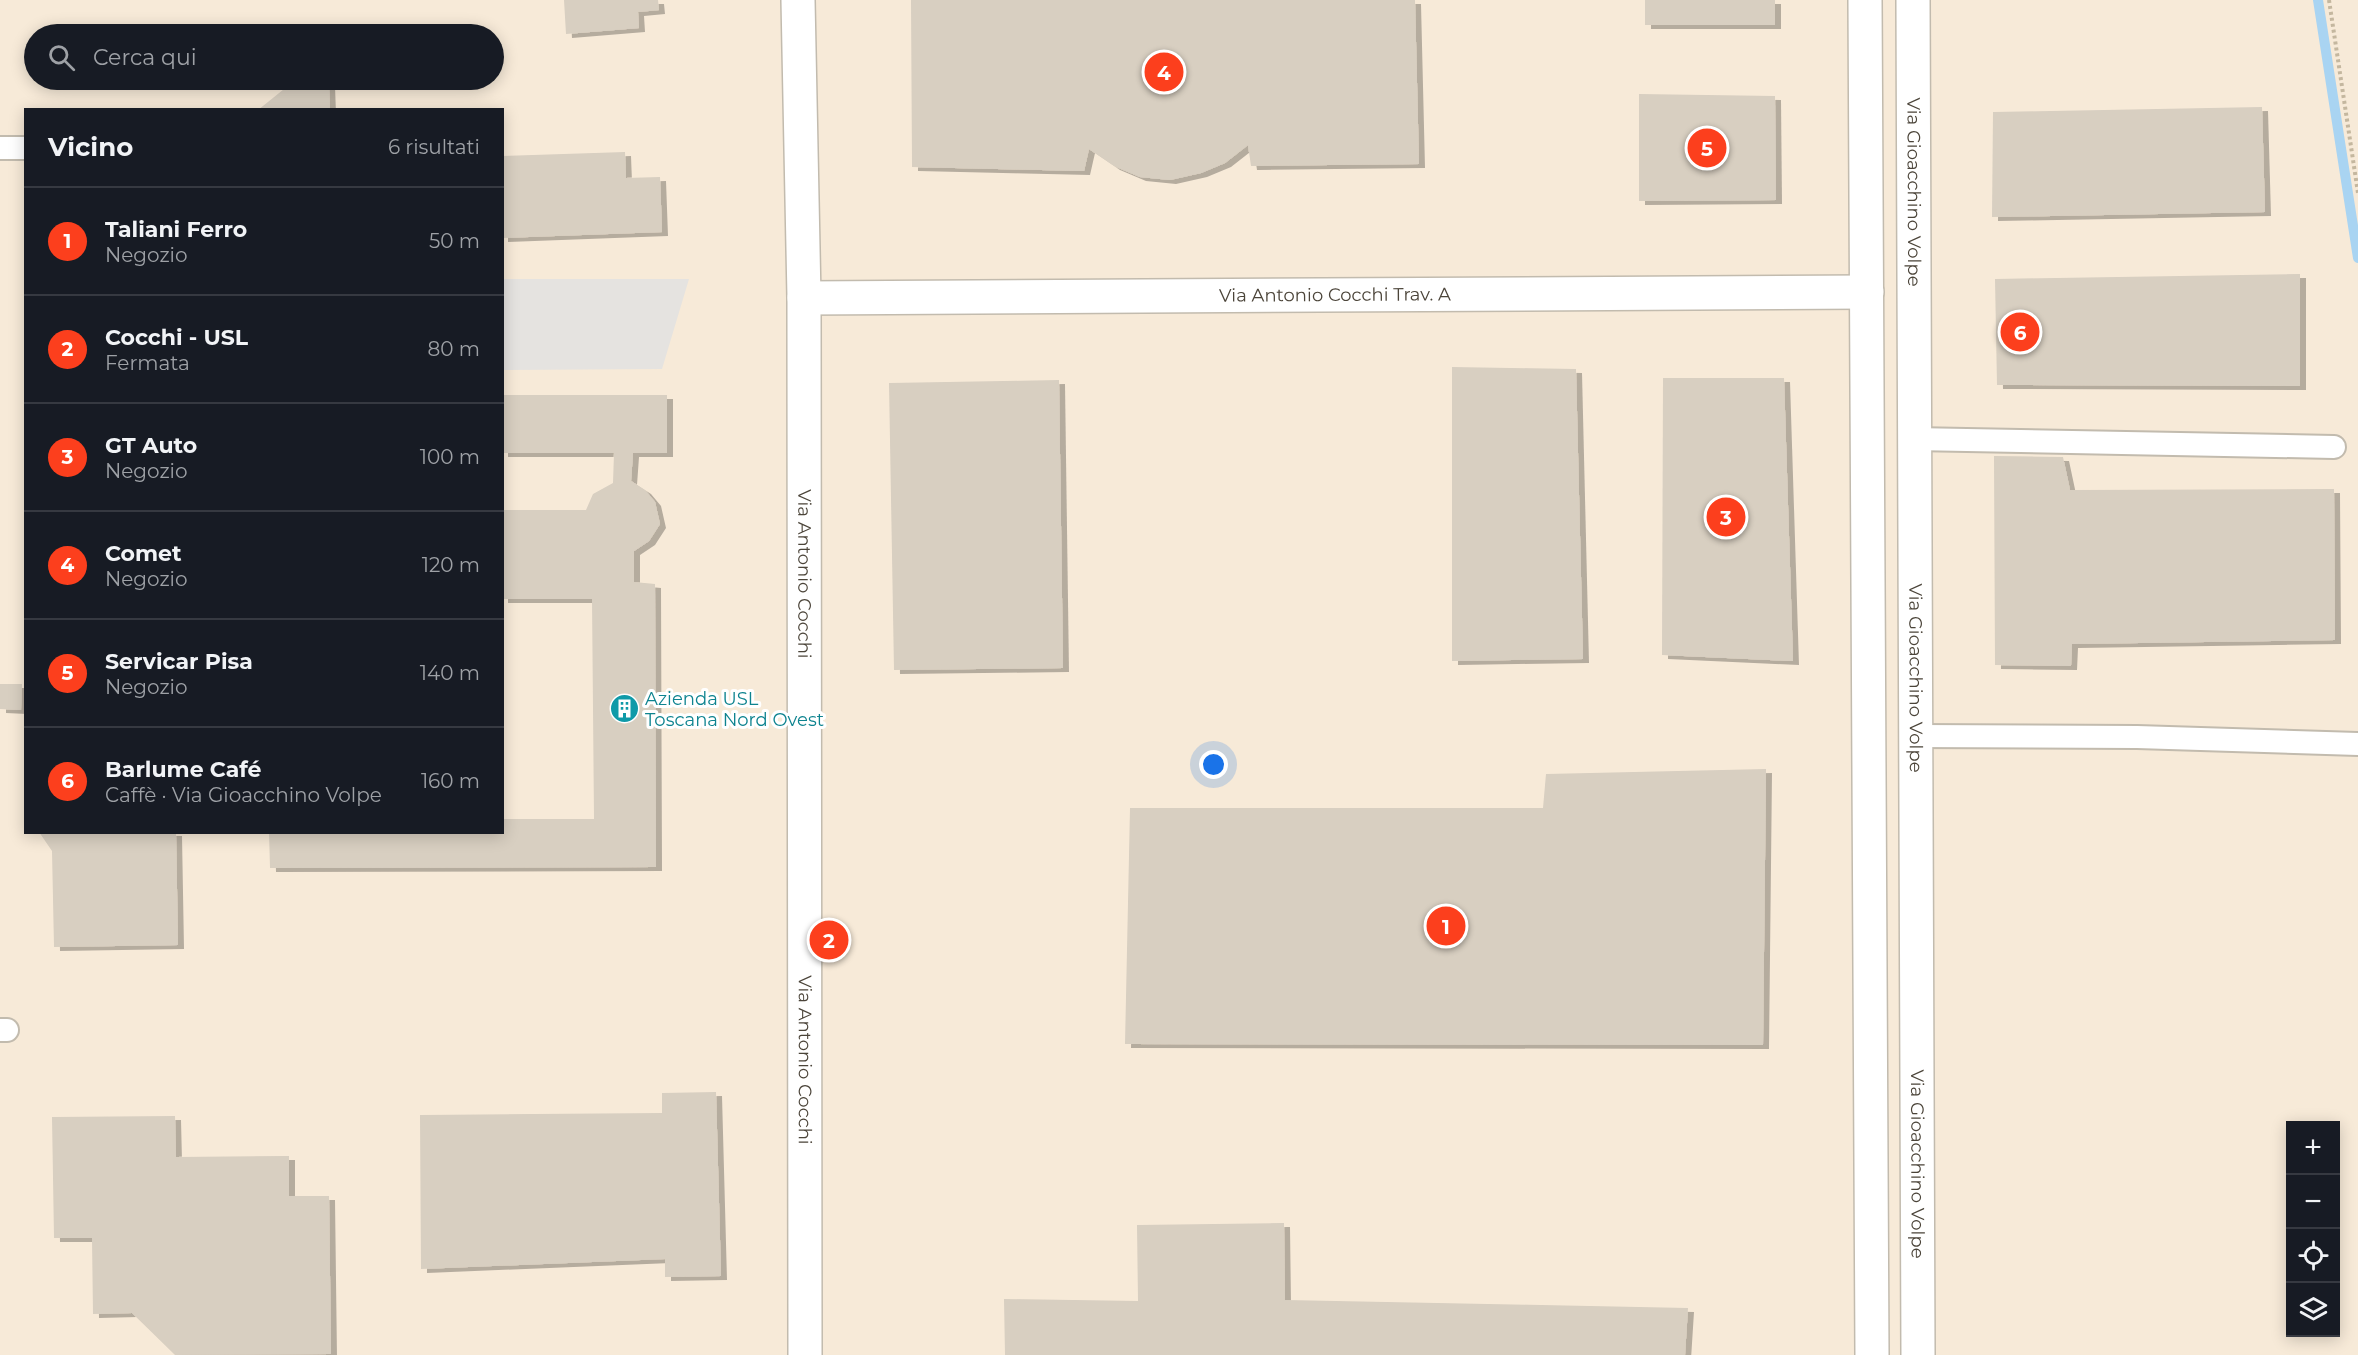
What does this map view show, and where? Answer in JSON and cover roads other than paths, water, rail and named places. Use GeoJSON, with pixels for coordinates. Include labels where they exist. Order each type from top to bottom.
{"type":"FeatureCollection","features":[{"type":"Feature","properties":{"kind":"street","name":"Via Antonio Cocchi"},"geometry":{"type":"LineString","coordinates":[[798,0],[804,298],[805,1355]]}},
{"type":"Feature","properties":{"kind":"street"},"geometry":{"type":"LineString","coordinates":[[1864,0],[1872,1355]]}},
{"type":"Feature","properties":{"kind":"street","name":"Via Gioacchino Volpe"},"geometry":{"type":"LineString","coordinates":[[1913,0],[1918,1355]]}},
{"type":"Feature","properties":{"kind":"street","name":"Via Antonio Cocchi Trav. A"},"geometry":{"type":"LineString","coordinates":[[804,298],[1867,292]]}},
{"type":"Feature","properties":{"kind":"lane"},"geometry":{"type":"LineString","coordinates":[[0,148],[24,148]]}},
{"type":"Feature","properties":{"kind":"lane"},"geometry":{"type":"LineString","coordinates":[[1913,438],[2334,447]]}},
{"type":"Feature","properties":{"kind":"lane"},"geometry":{"type":"LineString","coordinates":[[1916,736],[2137,737],[2358,744]]}},
{"type":"Feature","properties":{"kind":"waterway"},"geometry":{"type":"LineString","coordinates":[[2318,0],[2358,258]]}},
{"type":"Feature","properties":{"kind":"place","name":"Comet"},"geometry":{"type":"Point","coordinates":[1164,72]}},
{"type":"Feature","properties":{"kind":"place","name":"Servicar Pisa"},"geometry":{"type":"Point","coordinates":[1707,148]}},
{"type":"Feature","properties":{"kind":"place","name":"Barlume Café"},"geometry":{"type":"Point","coordinates":[2020,332]}},
{"type":"Feature","properties":{"kind":"place","name":"GT Auto"},"geometry":{"type":"Point","coordinates":[1726,517]}},
{"type":"Feature","properties":{"kind":"place","name":"Azienda USL Toscana Nord Ovest"},"geometry":{"type":"Point","coordinates":[624,709]}},
{"type":"Feature","properties":{"kind":"place","name":"Taliani Ferro"},"geometry":{"type":"Point","coordinates":[1446,926]}},
{"type":"Feature","properties":{"kind":"place","name":"Cocchi - USL"},"geometry":{"type":"Point","coordinates":[829,940]}}]}
